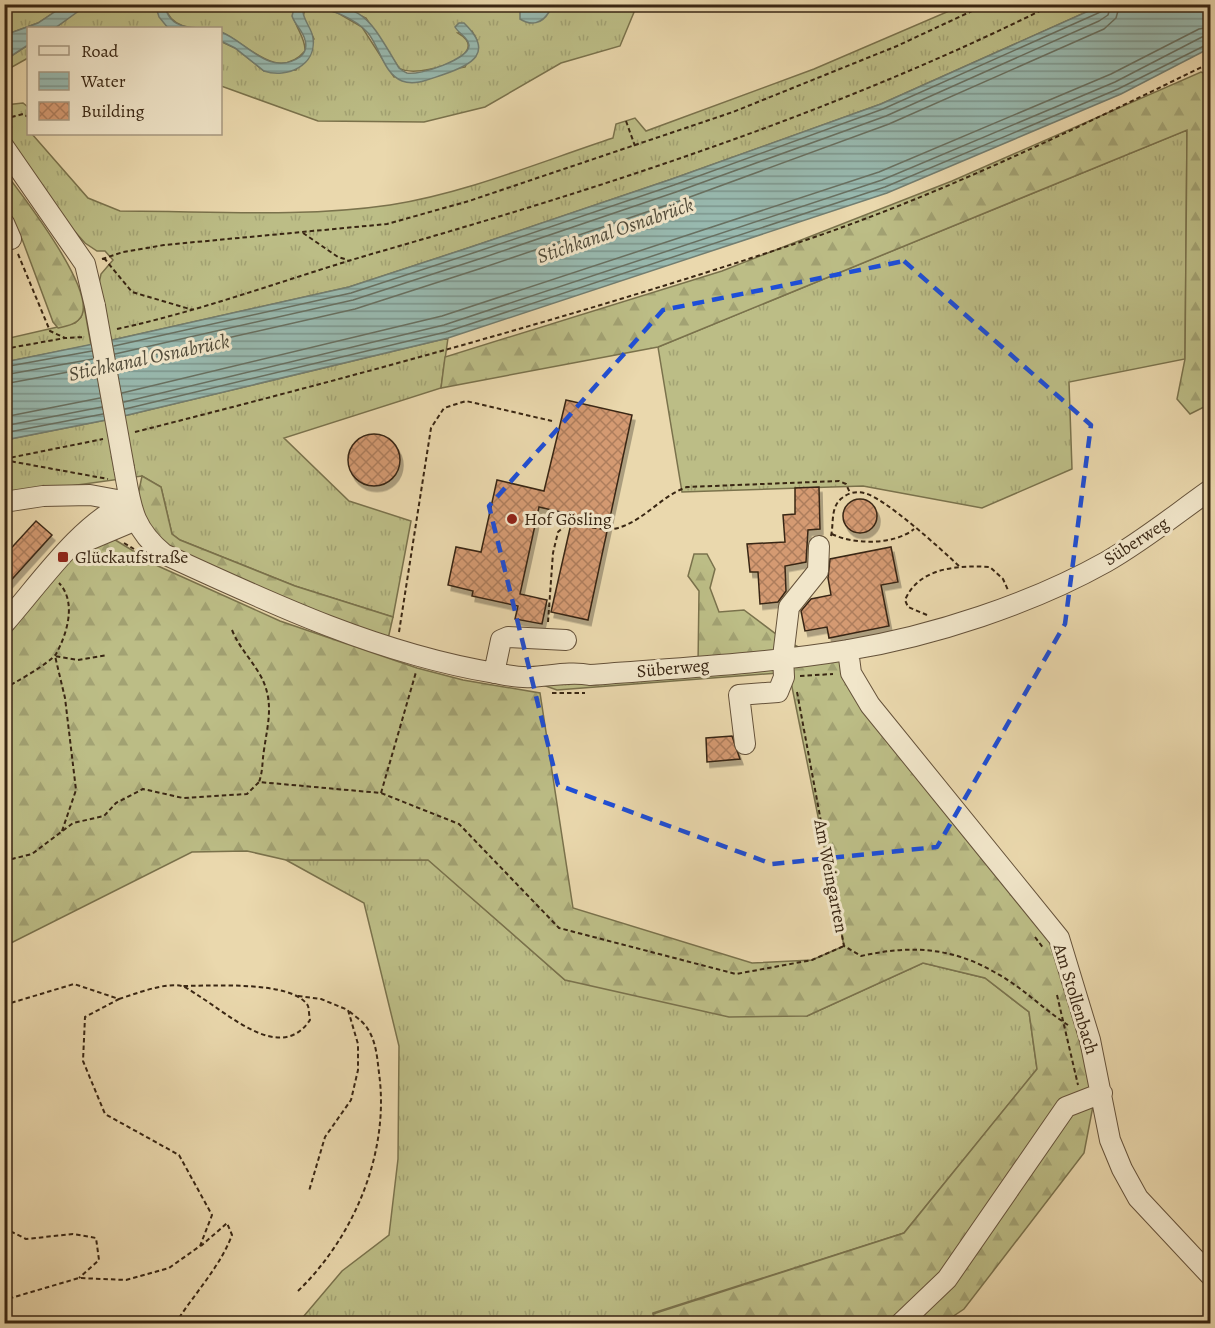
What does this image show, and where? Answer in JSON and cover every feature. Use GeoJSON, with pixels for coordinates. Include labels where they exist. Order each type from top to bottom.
{"type":"FeatureCollection","features":[{"type":"Feature","properties":{"kind":"street"},"geometry":{"type":"LineString","coordinates":[[4,147],[94,261]]}},
{"type":"Feature","properties":{"kind":"street","name":"Süberweg"},"geometry":{"type":"LineString","coordinates":[[94,261],[95,306],[128,502],[136,520],[151,543],[164,554],[283,609],[422,657],[494,673],[528,677],[580,673],[590,675],[783,657],[848,650],[936,629],[1014,604],[1064,584],[1106,562],[1210,490]]}},
{"type":"Feature","properties":{"kind":"street"},"geometry":{"type":"LineString","coordinates":[[4,502],[43,496],[90,495],[128,502]]}},
{"type":"Feature","properties":{"kind":"street"},"geometry":{"type":"LineString","coordinates":[[4,624],[108,512],[128,502]]}},
{"type":"Feature","properties":{"kind":"street"},"geometry":{"type":"LineString","coordinates":[[74,546],[136,520]]}},
{"type":"Feature","properties":{"kind":"street"},"geometry":{"type":"LineString","coordinates":[[745,744],[739,696],[778,692],[784,677],[783,657],[789,607],[818,571],[825,540]]}},
{"type":"Feature","properties":{"kind":"street"},"geometry":{"type":"LineString","coordinates":[[494,673],[501,640],[508,637],[566,640]]}},
{"type":"Feature","properties":{"kind":"street","name":"Am Stollenbach"},"geometry":{"type":"LineString","coordinates":[[848,650],[851,673],[870,705],[1059,938],[1090,1040],[1110,1140],[1138,1198],[1210,1275]]}},
{"type":"Feature","properties":{"kind":"street"},"geometry":{"type":"LineString","coordinates":[[900,1323],[947,1279],[1066,1107],[1102,1093]]}},
{"type":"Feature","properties":{"kind":"path"},"geometry":{"type":"LineString","coordinates":[[94,261],[123,252],[164,245],[387,224],[470,201],[635,146],[816,80],[897,46],[987,4]]}},
{"type":"Feature","properties":{"kind":"path"},"geometry":{"type":"LineString","coordinates":[[107,331],[195,310],[351,260],[473,226],[748,135],[939,58],[1054,4]]}},
{"type":"Feature","properties":{"kind":"path"},"geometry":{"type":"LineString","coordinates":[[129,433],[422,358],[808,239],[920,195],[1078,128],[1210,63]]}},
{"type":"Feature","properties":{"kind":"path"},"geometry":{"type":"LineString","coordinates":[[4,119],[23,114],[27,116]]}},
{"type":"Feature","properties":{"kind":"path"},"geometry":{"type":"LineString","coordinates":[[626,121],[635,146]]}},
{"type":"Feature","properties":{"kind":"path"},"geometry":{"type":"LineString","coordinates":[[303,232],[338,257],[351,260]]}},
{"type":"Feature","properties":{"kind":"path"},"geometry":{"type":"LineString","coordinates":[[7,234],[50,331],[65,338]]}},
{"type":"Feature","properties":{"kind":"path"},"geometry":{"type":"LineString","coordinates":[[94,261],[132,292],[195,310]]}},
{"type":"Feature","properties":{"kind":"path"},"geometry":{"type":"LineString","coordinates":[[4,350],[65,338],[88,336]]}},
{"type":"Feature","properties":{"kind":"path"},"geometry":{"type":"LineString","coordinates":[[396,649],[432,428],[444,408],[465,401],[552,421]]}},
{"type":"Feature","properties":{"kind":"path"},"geometry":{"type":"LineString","coordinates":[[4,459],[107,438]]}},
{"type":"Feature","properties":{"kind":"path"},"geometry":{"type":"LineString","coordinates":[[4,459],[125,474]]}},
{"type":"Feature","properties":{"kind":"path"},"geometry":{"type":"LineString","coordinates":[[566,640],[547,621],[553,553],[558,532],[566,525],[616,528],[648,512],[670,493],[687,487],[839,481],[846,484],[850,493]]}},
{"type":"Feature","properties":{"kind":"path"},"geometry":{"type":"LineString","coordinates":[[914,529],[900,537],[852,541],[825,540],[833,512],[840,499],[850,493],[862,492],[875,497],[914,529],[959,566]]}},
{"type":"Feature","properties":{"kind":"path"},"geometry":{"type":"LineString","coordinates":[[936,629],[928,615],[908,607],[905,600],[909,590],[924,578],[943,570],[959,566],[990,567],[997,572],[1014,604]]}},
{"type":"Feature","properties":{"kind":"path"},"geometry":{"type":"LineString","coordinates":[[49,573],[66,590],[70,617],[55,656],[65,698],[76,790],[62,831]]}},
{"type":"Feature","properties":{"kind":"path"},"geometry":{"type":"LineString","coordinates":[[4,861],[32,854],[73,823],[105,816],[116,803],[143,789],[183,798],[224,796],[247,794],[259,782],[264,768],[263,753],[271,710],[268,692],[260,674],[238,646],[232,630]]}},
{"type":"Feature","properties":{"kind":"path"},"geometry":{"type":"LineString","coordinates":[[4,688],[55,656],[78,660],[106,655]]}},
{"type":"Feature","properties":{"kind":"path"},"geometry":{"type":"LineString","coordinates":[[381,793],[422,657]]}},
{"type":"Feature","properties":{"kind":"path"},"geometry":{"type":"LineString","coordinates":[[794,676],[851,673]]}},
{"type":"Feature","properties":{"kind":"path","name":"Am Weingarten"},"geometry":{"type":"LineString","coordinates":[[796,688],[844,946],[861,956],[895,948],[925,949],[962,956],[997,973],[1090,1040]]}},
{"type":"Feature","properties":{"kind":"path"},"geometry":{"type":"LineString","coordinates":[[259,782],[381,793],[459,824],[559,928],[736,974],[812,960],[844,946]]}},
{"type":"Feature","properties":{"kind":"path"},"geometry":{"type":"LineString","coordinates":[[1031,932],[1045,950]]}},
{"type":"Feature","properties":{"kind":"path"},"geometry":{"type":"LineString","coordinates":[[4,1005],[74,984],[118,999]]}},
{"type":"Feature","properties":{"kind":"path"},"geometry":{"type":"LineString","coordinates":[[200,1246],[212,1215],[179,1155],[105,1114],[83,1061],[85,1017],[118,999],[151,988],[182,986],[253,985],[321,999],[348,1010],[365,1025],[376,1045],[381,1109],[378,1141],[364,1193],[353,1214],[321,1269],[298,1291]]}},
{"type":"Feature","properties":{"kind":"path"},"geometry":{"type":"LineString","coordinates":[[182,986],[268,1038],[287,1039],[302,1032],[310,1020],[308,1006],[298,996]]}},
{"type":"Feature","properties":{"kind":"path"},"geometry":{"type":"LineString","coordinates":[[1057,992],[1071,1065],[1083,1100]]}},
{"type":"Feature","properties":{"kind":"path"},"geometry":{"type":"LineString","coordinates":[[309,1191],[325,1137],[351,1100],[358,1070],[358,1044],[348,1010]]}},
{"type":"Feature","properties":{"kind":"path"},"geometry":{"type":"LineString","coordinates":[[4,1300],[79,1278],[126,1280],[169,1268],[227,1223],[232,1235],[224,1257],[197,1290],[175,1323]]}},
{"type":"Feature","properties":{"kind":"path"},"geometry":{"type":"LineString","coordinates":[[4,1228],[26,1239],[73,1234],[96,1238],[99,1260],[79,1278]]}},
{"type":"Feature","properties":{"kind":"highlighted area"},"geometry":{"type":"Polygon","coordinates":[[[904,261],[1091,425],[1065,624],[937,847],[772,864],[558,785],[489,506],[663,310],[904,261]]]}},
{"type":"Feature","properties":{"kind":"green space"},"geometry":{"type":"Polygon","coordinates":[[[87,4],[155,5],[167,27],[56,27],[87,4]]]}},
{"type":"Feature","properties":{"kind":"green space"},"geometry":{"type":"Polygon","coordinates":[[[4,5],[65,5],[38,23],[5,35],[4,5]]]}},
{"type":"Feature","properties":{"kind":"green space"},"geometry":{"type":"Polygon","coordinates":[[[164,5],[295,5],[293,11],[295,23],[303,39],[305,51],[294,60],[284,63],[273,62],[262,58],[222,32],[222,27],[186,27],[173,20],[164,5]]]}},
{"type":"Feature","properties":{"kind":"green space"},"geometry":{"type":"Polygon","coordinates":[[[311,5],[338,13],[362,27],[394,77],[465,67],[477,40],[472,31],[458,33],[467,41],[467,49],[461,57],[436,68],[408,71],[399,68],[366,18],[337,5],[637,5],[620,46],[561,63],[485,107],[424,122],[318,121],[222,86],[222,42],[235,48],[264,71],[296,70],[314,39],[303,16],[306,7],[311,5]]]}},
{"type":"Feature","properties":{"kind":"green space"},"geometry":{"type":"Polygon","coordinates":[[[963,5],[1102,5],[881,104],[672,179],[474,246],[349,287],[108,341],[99,283],[101,274],[113,260],[105,251],[97,251],[85,243],[68,224],[5,132],[5,124],[11,119],[7,113],[5,114],[5,105],[23,103],[27,106],[27,135],[33,135],[88,198],[120,211],[289,213],[357,209],[418,200],[475,185],[613,138],[616,124],[635,118],[646,131],[814,69],[963,5]]]}},
{"type":"Feature","properties":{"kind":"green space"},"geometry":{"type":"Polygon","coordinates":[[[27,46],[27,59],[5,71],[5,60],[27,46]]]}},
{"type":"Feature","properties":{"kind":"green space"},"geometry":{"type":"Polygon","coordinates":[[[1201,72],[1210,76],[1210,321],[1204,407],[1190,414],[1177,399],[1185,359],[1187,130],[658,347],[441,388],[445,357],[722,271],[952,181],[1201,72]]]}},
{"type":"Feature","properties":{"kind":"green space"},"geometry":{"type":"Polygon","coordinates":[[[1187,130],[1185,359],[1069,382],[1072,469],[982,508],[863,486],[682,492],[658,347],[1187,130]]]}},
{"type":"Feature","properties":{"kind":"green space"},"geometry":{"type":"Polygon","coordinates":[[[4,171],[40,220],[67,263],[77,284],[83,302],[82,315],[72,324],[58,328],[53,322],[22,239],[5,207],[4,171]]]}},
{"type":"Feature","properties":{"kind":"green space"},"geometry":{"type":"Polygon","coordinates":[[[84,306],[91,345],[5,362],[5,339],[75,323],[81,317],[84,306]]]}},
{"type":"Feature","properties":{"kind":"green space"},"geometry":{"type":"Polygon","coordinates":[[[448,338],[441,388],[284,438],[349,501],[411,521],[393,617],[295,586],[180,540],[172,534],[161,487],[142,476],[5,495],[5,440],[111,419],[448,338]]]}},
{"type":"Feature","properties":{"kind":"green space"},"geometry":{"type":"Polygon","coordinates":[[[142,476],[161,487],[172,534],[180,540],[295,586],[393,617],[388,639],[288,603],[159,542],[137,500],[142,476]]]}},
{"type":"Feature","properties":{"kind":"green space"},"geometry":{"type":"Polygon","coordinates":[[[112,538],[158,566],[280,621],[417,668],[463,680],[540,693],[573,908],[752,963],[812,960],[844,946],[790,677],[783,658],[698,666],[699,591],[688,576],[694,554],[707,554],[715,569],[710,588],[719,612],[744,610],[784,640],[813,654],[848,650],[851,673],[1045,918],[1071,977],[1093,1106],[1084,1153],[964,1309],[943,1323],[657,1323],[653,1314],[904,1233],[1037,1069],[1029,1012],[985,978],[923,963],[807,1016],[729,1017],[565,980],[428,860],[286,860],[247,851],[192,852],[5,946],[5,636],[74,556],[88,546],[112,538]]]}},
{"type":"Feature","properties":{"kind":"green space"},"geometry":{"type":"Polygon","coordinates":[[[777,665],[778,673],[557,690],[537,683],[777,665]]]}},
{"type":"Feature","properties":{"kind":"green space"},"geometry":{"type":"Polygon","coordinates":[[[286,860],[429,860],[565,980],[807,1016],[923,963],[985,978],[1029,1012],[1037,1069],[904,1233],[653,1313],[657,1323],[298,1323],[342,1271],[389,1235],[398,1159],[399,1046],[364,903],[286,860]]]}},
{"type":"Feature","properties":{"kind":"water"},"geometry":{"type":"Polygon","coordinates":[[[155,4],[164,5],[174,22],[188,27],[167,27],[159,17],[155,4]]]}},
{"type":"Feature","properties":{"kind":"water"},"geometry":{"type":"Polygon","coordinates":[[[65,5],[87,5],[56,27],[27,27],[38,23],[65,5]]]}},
{"type":"Feature","properties":{"kind":"water"},"geometry":{"type":"Polygon","coordinates":[[[295,5],[311,5],[303,12],[313,38],[313,47],[305,62],[299,68],[291,71],[273,73],[264,71],[235,48],[222,42],[222,33],[268,61],[289,62],[303,54],[306,43],[292,16],[295,5]]]}},
{"type":"Feature","properties":{"kind":"water"},"geometry":{"type":"Polygon","coordinates":[[[311,5],[336,6],[360,15],[378,34],[399,68],[407,73],[422,72],[461,56],[469,45],[455,27],[459,23],[464,23],[473,33],[479,50],[470,62],[453,71],[417,82],[402,81],[391,73],[372,39],[362,27],[342,15],[311,5]]]}},
{"type":"Feature","properties":{"kind":"water","name":"Stichkanal Osnabrück"},"geometry":{"type":"Polygon","coordinates":[[[1102,5],[1210,5],[1210,48],[1121,94],[887,193],[448,338],[111,419],[5,440],[5,362],[349,287],[672,179],[881,104],[1102,5]]]}},
{"type":"Feature","properties":{"kind":"water"},"geometry":{"type":"Polygon","coordinates":[[[545,6],[549,12],[540,21],[532,23],[520,19],[520,11],[545,6]]]}},
{"type":"Feature","properties":{"kind":"water"},"geometry":{"type":"Polygon","coordinates":[[[27,27],[27,46],[5,60],[5,35],[27,27]]]}},
{"type":"Feature","properties":{"kind":"building"},"geometry":{"type":"Polygon","coordinates":[[[566,400],[632,415],[588,620],[551,612],[573,515],[539,507],[520,594],[547,600],[542,624],[515,619],[518,606],[472,596],[473,591],[448,585],[456,547],[481,552],[497,480],[544,491],[566,400]]]}},
{"type":"Feature","properties":{"kind":"building"},"geometry":{"type":"Polygon","coordinates":[[[369,434],[379,434],[393,441],[400,460],[393,479],[379,486],[369,486],[359,482],[352,475],[348,465],[348,455],[352,445],[359,438],[369,434]]]}},
{"type":"Feature","properties":{"kind":"building"},"geometry":{"type":"Polygon","coordinates":[[[819,487],[820,529],[808,530],[806,562],[785,566],[786,591],[778,602],[760,604],[758,572],[750,572],[747,544],[785,542],[783,515],[795,514],[795,488],[819,487]]]}},
{"type":"Feature","properties":{"kind":"building"},"geometry":{"type":"Polygon","coordinates":[[[860,499],[872,504],[877,516],[872,528],[860,533],[848,528],[843,516],[848,504],[860,499]]]}},
{"type":"Feature","properties":{"kind":"building"},"geometry":{"type":"Polygon","coordinates":[[[36,521],[52,535],[4,588],[4,556],[36,521]]]}},
{"type":"Feature","properties":{"kind":"building"},"geometry":{"type":"Polygon","coordinates":[[[891,547],[898,582],[881,585],[889,626],[829,638],[827,627],[805,631],[801,611],[811,599],[831,595],[828,578],[830,559],[891,547]]]}},
{"type":"Feature","properties":{"kind":"building"},"geometry":{"type":"Polygon","coordinates":[[[732,736],[740,759],[707,762],[706,738],[732,736]]]}},
{"type":"Feature","properties":{"kind":"place","name":"Hof Gösling"},"geometry":{"type":"Point","coordinates":[512,519]}},
{"type":"Feature","properties":{"kind":"place","name":"Glückaufstraße"},"geometry":{"type":"Point","coordinates":[63,557]}}]}
